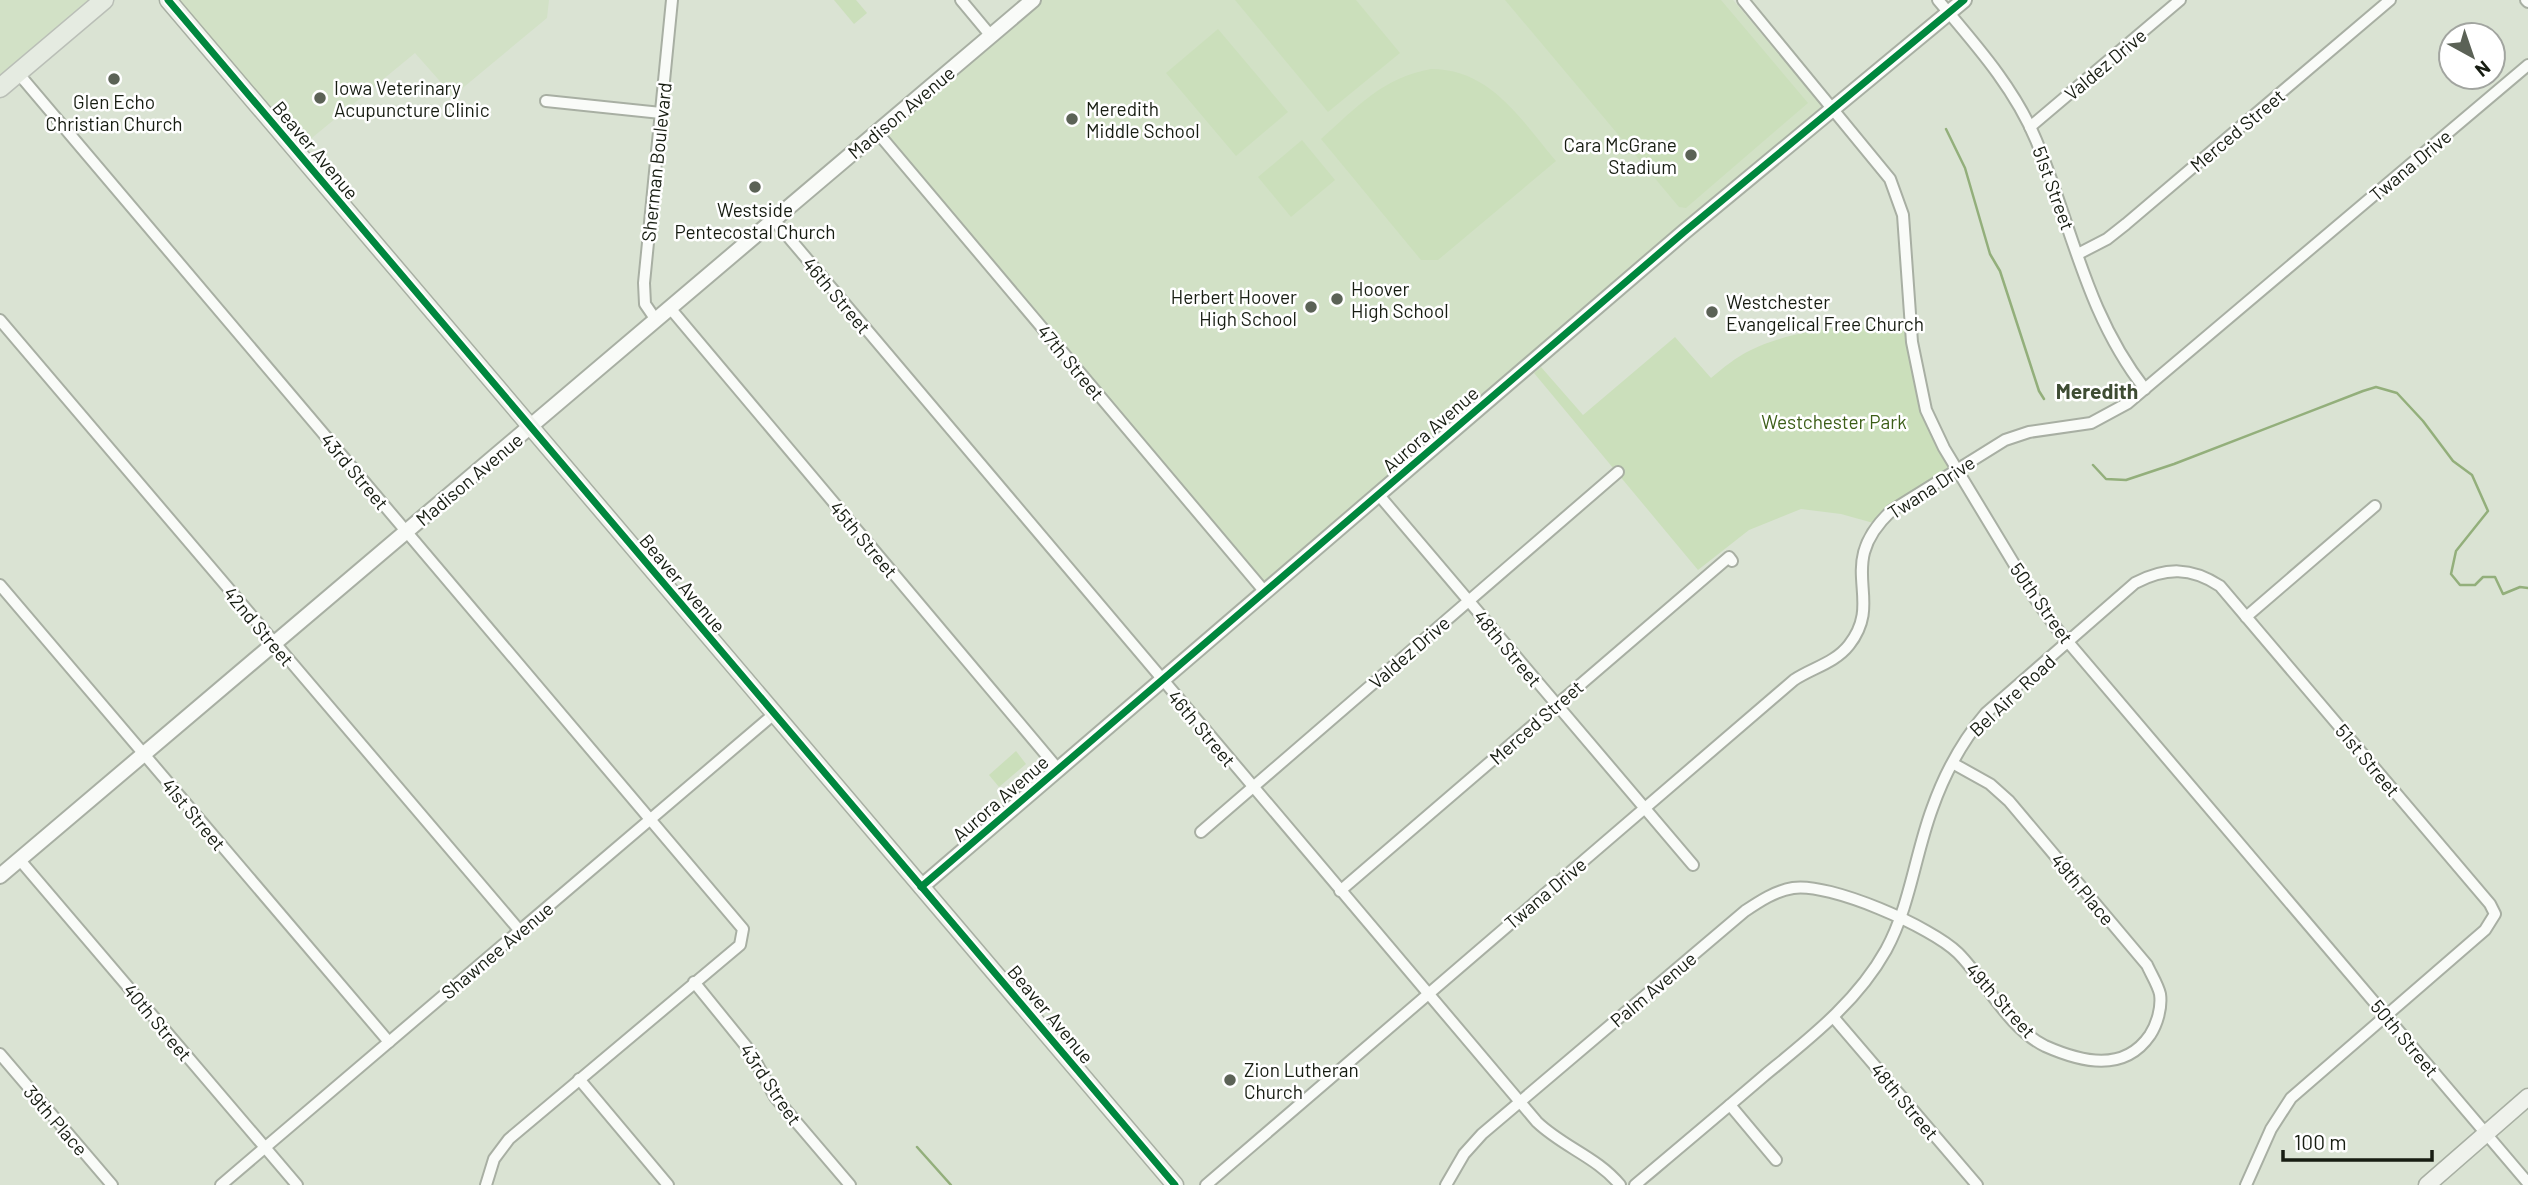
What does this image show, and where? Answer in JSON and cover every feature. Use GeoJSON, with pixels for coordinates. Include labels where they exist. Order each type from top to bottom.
{"type":"FeatureCollection","features":[{"type":"Feature","properties":{"kind":"main road"},"geometry":{"type":"LineString","coordinates":[[0,88],[104,0]]}},
{"type":"Feature","properties":{"kind":"main road","name":"Beaver Avenue"},"geometry":{"type":"LineString","coordinates":[[168,0],[1175,1185]]}},
{"type":"Feature","properties":{"kind":"main road"},"geometry":{"type":"LineString","coordinates":[[2427,1185],[2528,1097]]}},
{"type":"Feature","properties":{"kind":"street","name":"Sherman Boulevard"},"geometry":{"type":"LineString","coordinates":[[656,320],[648,311],[643,296],[672,0]]}},
{"type":"Feature","properties":{"kind":"street"},"geometry":{"type":"LineString","coordinates":[[961,0],[991,36]]}},
{"type":"Feature","properties":{"kind":"street","name":"Madison Avenue"},"geometry":{"type":"LineString","coordinates":[[0,876],[1033,0]]}},
{"type":"Feature","properties":{"kind":"street","name":"50th Street"},"geometry":{"type":"LineString","coordinates":[[1743,0],[1835,109],[1882,169],[1898,196],[1903,215],[1912,342],[1918,380],[1934,429],[2034,597],[2068,642],[2528,1183]]}},
{"type":"Feature","properties":{"kind":"street","name":"51st Street"},"geometry":{"type":"LineString","coordinates":[[1938,0],[2000,75],[2030,127],[2099,317],[2114,344],[2146,388]]}},
{"type":"Feature","properties":{"kind":"street","name":"Aurora Avenue"},"geometry":{"type":"LineString","coordinates":[[921,887],[1737,187],[1835,109],[1964,0]]}},
{"type":"Feature","properties":{"kind":"street","name":"Valdez Drive"},"geometry":{"type":"LineString","coordinates":[[2030,127],[2180,0]]}},
{"type":"Feature","properties":{"kind":"street","name":"Merced Street"},"geometry":{"type":"LineString","coordinates":[[2078,254],[2107,239],[2126,224],[2390,0]]}},
{"type":"Feature","properties":{"kind":"street","name":"Twana Drive"},"geometry":{"type":"LineString","coordinates":[[1206,1185],[1426,993],[1794,680],[1828,662],[1848,646],[1856,635],[1864,610],[1861,559],[1870,534],[1891,511],[2005,440],[2029,432],[2068,429],[2104,418],[2146,388],[2528,65]]}},
{"type":"Feature","properties":{"kind":"street","name":"43rd Street"},"geometry":{"type":"LineString","coordinates":[[18,73],[738,921],[744,935],[740,945],[694,982],[750,1051],[775,1097],[850,1185]]}},
{"type":"Feature","properties":{"kind":"street"},"geometry":{"type":"LineString","coordinates":[[546,101],[661,113]]}},
{"type":"Feature","properties":{"kind":"street","name":"47th Street"},"geometry":{"type":"LineString","coordinates":[[877,132],[1265,592]]}},
{"type":"Feature","properties":{"kind":"street","name":"46th Street"},"geometry":{"type":"LineString","coordinates":[[774,220],[1252,788],[1520,1101],[1554,1139],[1598,1161],[1620,1185]]}},
{"type":"Feature","properties":{"kind":"street","name":"45th Street"},"geometry":{"type":"LineString","coordinates":[[670,308],[1058,769]]}},
{"type":"Feature","properties":{"kind":"street","name":"42nd Street"},"geometry":{"type":"LineString","coordinates":[[0,320],[520,930]]}},
{"type":"Feature","properties":{"kind":"street","name":"Valdez Drive"},"geometry":{"type":"LineString","coordinates":[[1201,832],[1618,472]]}},
{"type":"Feature","properties":{"kind":"street","name":"48th Street"},"geometry":{"type":"LineString","coordinates":[[1378,494],[1693,865]]}},
{"type":"Feature","properties":{"kind":"street"},"geometry":{"type":"LineString","coordinates":[[2246,617],[2375,506]]}},
{"type":"Feature","properties":{"kind":"street","name":"Merced Street"},"geometry":{"type":"LineString","coordinates":[[1340,891],[1729,557],[1732,561]]}},
{"type":"Feature","properties":{"kind":"street","name":"Bel Aire Road"},"geometry":{"type":"LineString","coordinates":[[1635,1185],[1834,1018],[1863,985],[1886,950],[1900,919],[1932,809],[1946,775],[1954,765],[1966,737],[1986,713],[2135,583],[2165,571],[2185,570],[2203,575],[2220,586],[2246,617]]}},
{"type":"Feature","properties":{"kind":"street","name":"41st Street"},"geometry":{"type":"LineString","coordinates":[[0,585],[388,1042]]}},
{"type":"Feature","properties":{"kind":"street","name":"51st Street"},"geometry":{"type":"LineString","coordinates":[[2246,617],[2490,904],[2495,914],[2490,925],[2386,1016]]}},
{"type":"Feature","properties":{"kind":"street","name":"Shawnee Avenue"},"geometry":{"type":"LineString","coordinates":[[221,1185],[774,714]]}},
{"type":"Feature","properties":{"kind":"street","name":"49th Place"},"geometry":{"type":"LineString","coordinates":[[1954,765],[1990,784],[2009,801],[2147,965],[2160,994],[2158,1019],[2146,1040]]}},
{"type":"Feature","properties":{"kind":"street","name":"40th Street"},"geometry":{"type":"LineString","coordinates":[[19,859],[297,1185]]}},
{"type":"Feature","properties":{"kind":"street","name":"Palm Avenue"},"geometry":{"type":"LineString","coordinates":[[1446,1185],[1464,1154],[1520,1101],[1765,897],[1792,888],[1816,888],[1838,893],[1900,919]]}},
{"type":"Feature","properties":{"kind":"street","name":"49th Street"},"geometry":{"type":"LineString","coordinates":[[1900,919],[1936,934],[1949,944],[2018,1024],[2043,1045],[2088,1061],[2110,1062],[2137,1051],[2146,1040]]}},
{"type":"Feature","properties":{"kind":"street"},"geometry":{"type":"LineString","coordinates":[[486,1185],[494,1159],[509,1139],[694,982]]}},
{"type":"Feature","properties":{"kind":"street"},"geometry":{"type":"LineString","coordinates":[[2246,1185],[2271,1129],[2291,1098],[2386,1016]]}},
{"type":"Feature","properties":{"kind":"street","name":"48th Street"},"geometry":{"type":"LineString","coordinates":[[1834,1018],[1977,1185]]}},
{"type":"Feature","properties":{"kind":"street","name":"39th Place"},"geometry":{"type":"LineString","coordinates":[[0,1054],[112,1185]]}},
{"type":"Feature","properties":{"kind":"street"},"geometry":{"type":"LineString","coordinates":[[579,1079],[668,1185]]}},
{"type":"Feature","properties":{"kind":"street"},"geometry":{"type":"LineString","coordinates":[[1730,1105],[1776,1160]]}},
{"type":"Feature","properties":{"kind":"shaded area"},"geometry":{"type":"Polygon","coordinates":[[[0,0],[104,0],[0,88],[0,0]]]}},
{"type":"Feature","properties":{"kind":"shaded area"},"geometry":{"type":"Polygon","coordinates":[[[168,0],[549,0],[547,18],[453,96],[415,53],[296,151],[168,0]]]}},
{"type":"Feature","properties":{"kind":"shaded area","name":"Herbert Hoover High School"},"geometry":{"type":"Polygon","coordinates":[[[1033,0],[1733,0],[1817,99],[1825,97],[1835,109],[1265,592],[877,132],[1033,0]]]}},
{"type":"Feature","properties":{"kind":"green space"},"geometry":{"type":"Polygon","coordinates":[[[834,0],[856,0],[867,13],[854,24],[834,0]]]}},
{"type":"Feature","properties":{"kind":"green space"},"geometry":{"type":"Polygon","coordinates":[[[1235,0],[1356,0],[1400,53],[1328,112],[1235,0]]]}},
{"type":"Feature","properties":{"kind":"green space","name":"Cara McGrane Stadium"},"geometry":{"type":"Polygon","coordinates":[[[1505,0],[1721,0],[1808,103],[1686,208],[1679,207],[1505,0]]]}},
{"type":"Feature","properties":{"kind":"green space"},"geometry":{"type":"Polygon","coordinates":[[[1218,29],[1288,112],[1236,156],[1166,73],[1218,29]]]}},
{"type":"Feature","properties":{"kind":"green space"},"geometry":{"type":"Polygon","coordinates":[[[1431,69],[1452,71],[1488,87],[1517,114],[1556,161],[1438,260],[1421,260],[1321,139],[1371,95],[1398,79],[1431,69]]]}},
{"type":"Feature","properties":{"kind":"green space"},"geometry":{"type":"Polygon","coordinates":[[[1302,140],[1335,180],[1291,217],[1258,177],[1302,140]]]}},
{"type":"Feature","properties":{"kind":"green space","name":"Westchester Park"},"geometry":{"type":"Polygon","coordinates":[[[1910,319],[1918,380],[1957,469],[1877,524],[1841,514],[1801,509],[1749,530],[1698,570],[1534,373],[1541,367],[1583,415],[1675,337],[1711,378],[1745,353],[1788,336],[1829,328],[1910,319]]]}},
{"type":"Feature","properties":{"kind":"green space"},"geometry":{"type":"Polygon","coordinates":[[[1016,751],[1026,764],[999,787],[989,775],[1016,751]]]}},
{"type":"Feature","properties":{"kind":"waterway"},"geometry":{"type":"LineString","coordinates":[[1946,129],[1965,168],[1990,254],[2000,271],[2039,391],[2044,399]]}},
{"type":"Feature","properties":{"kind":"waterway"},"geometry":{"type":"LineString","coordinates":[[2093,465],[2106,479],[2126,480],[2376,387],[2397,393],[2423,421],[2453,461],[2472,475],[2488,511],[2456,551],[2451,574],[2460,585],[2475,585],[2483,577],[2495,577],[2503,594],[2520,587],[2528,588]]}},
{"type":"Feature","properties":{"kind":"waterway"},"geometry":{"type":"LineString","coordinates":[[917,1147],[951,1185]]}},
{"type":"Feature","properties":{"kind":"cycle path"},"geometry":{"type":"LineString","coordinates":[[168,0],[1175,1185]]}},
{"type":"Feature","properties":{"kind":"cycle path"},"geometry":{"type":"LineString","coordinates":[[921,887],[1684,232],[1964,0]]}},
{"type":"Feature","properties":{"kind":"place","name":"Glen Echo Christian Church"},"geometry":{"type":"Point","coordinates":[114,79]}},
{"type":"Feature","properties":{"kind":"place","name":"Iowa Veterinary Acupuncture Clinic"},"geometry":{"type":"Point","coordinates":[320,98]}},
{"type":"Feature","properties":{"kind":"place","name":"Meredith Middle School"},"geometry":{"type":"Point","coordinates":[1072,119]}},
{"type":"Feature","properties":{"kind":"place","name":"Cara McGrane Stadium"},"geometry":{"type":"Point","coordinates":[1691,155]}},
{"type":"Feature","properties":{"kind":"place","name":"Westside Pentecostal Church"},"geometry":{"type":"Point","coordinates":[755,187]}},
{"type":"Feature","properties":{"kind":"place","name":"Hoover High School"},"geometry":{"type":"Point","coordinates":[1337,299]}},
{"type":"Feature","properties":{"kind":"place","name":"Herbert Hoover High School"},"geometry":{"type":"Point","coordinates":[1311,307]}},
{"type":"Feature","properties":{"kind":"place","name":"Westchester Evangelical Free Church"},"geometry":{"type":"Point","coordinates":[1712,312]}},
{"type":"Feature","properties":{"kind":"place","name":"Zion Lutheran Church"},"geometry":{"type":"Point","coordinates":[1230,1080]}},
{"type":"Feature","properties":{"kind":"district","name":"Meredith"},"geometry":{"type":"Point","coordinates":[2097,390]}}]}
